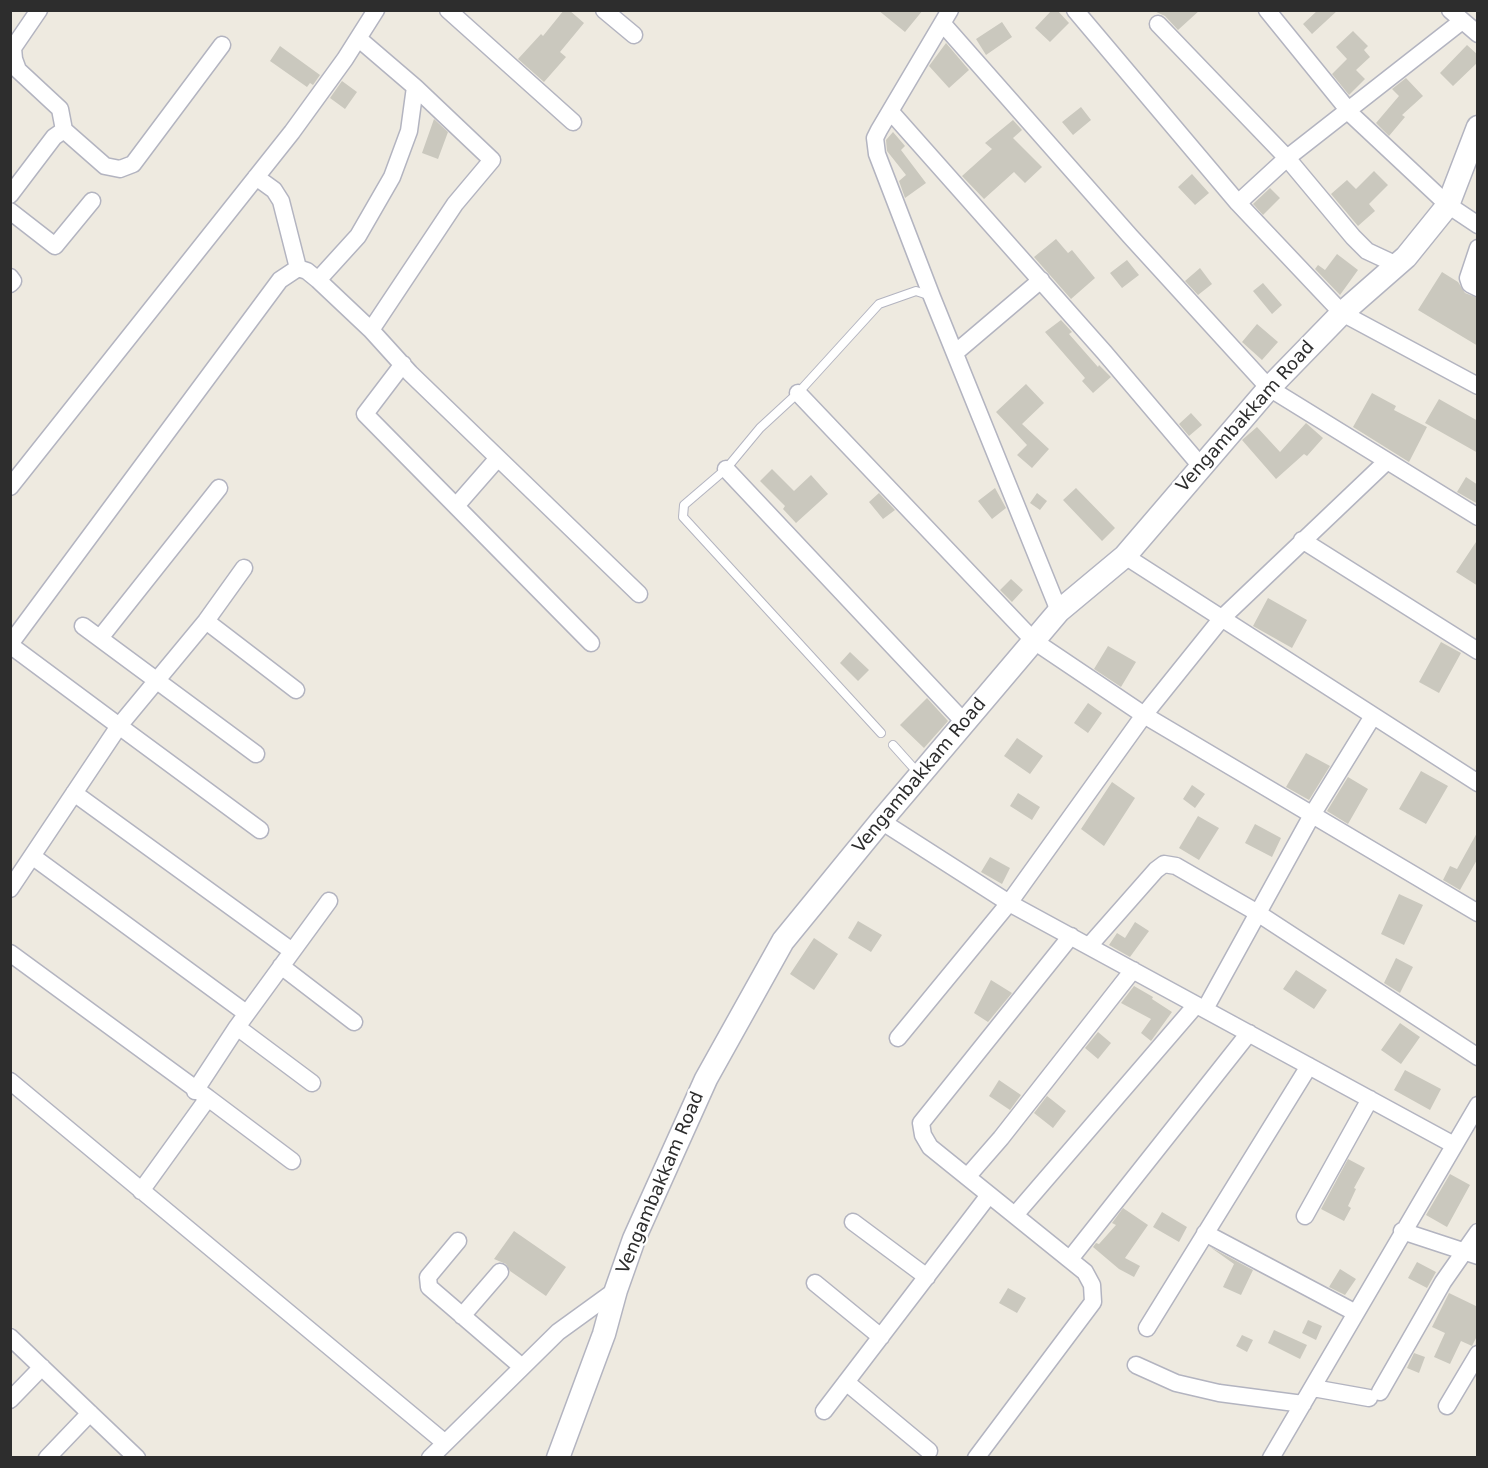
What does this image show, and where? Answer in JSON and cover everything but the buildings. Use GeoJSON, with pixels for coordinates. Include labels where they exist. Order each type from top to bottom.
{"type":"FeatureCollection","features":[{"type":"Feature","properties":{"kind":"main road","name":"Vengambakkam Road"},"geometry":{"type":"LineString","coordinates":[[558,1458],[604,1334],[616,1290],[634,1239],[706,1079],[778,951],[881,821],[1059,611],[1125,555],[1200,465],[1269,388],[1342,313],[1397,265],[1448,205],[1478,127]]}},
{"type":"Feature","properties":{"kind":"street"},"geometry":{"type":"LineString","coordinates":[[39,10],[13,48],[18,70],[60,109],[64,130],[105,166],[120,169],[133,164],[222,45]]}},
{"type":"Feature","properties":{"kind":"street"},"geometry":{"type":"LineString","coordinates":[[10,487],[256,177],[359,39],[376,10]]}},
{"type":"Feature","properties":{"kind":"street"},"geometry":{"type":"LineString","coordinates":[[448,10],[573,122]]}},
{"type":"Feature","properties":{"kind":"street"},"geometry":{"type":"LineString","coordinates":[[604,10],[634,35]]}},
{"type":"Feature","properties":{"kind":"street"},"geometry":{"type":"LineString","coordinates":[[1075,10],[1238,203],[1342,313],[1478,386]]}},
{"type":"Feature","properties":{"kind":"street"},"geometry":{"type":"LineString","coordinates":[[1267,10],[1350,111],[1448,205],[1478,225]]}},
{"type":"Feature","properties":{"kind":"street"},"geometry":{"type":"LineString","coordinates":[[1238,203],[1287,159],[1350,111],[1456,16],[1478,34]]}},
{"type":"Feature","properties":{"kind":"street"},"geometry":{"type":"LineString","coordinates":[[1059,611],[932,297],[877,154],[875,138],[946,17],[1130,236],[1269,388],[1478,517]]}},
{"type":"Feature","properties":{"kind":"street"},"geometry":{"type":"LineString","coordinates":[[1158,24],[1287,159],[1353,237],[1367,251],[1397,265]]}},
{"type":"Feature","properties":{"kind":"street"},"geometry":{"type":"LineString","coordinates":[[359,39],[415,87],[492,160],[455,204],[371,330]]}},
{"type":"Feature","properties":{"kind":"street"},"geometry":{"type":"LineString","coordinates":[[318,280],[358,236],[392,177],[409,130],[415,87]]}},
{"type":"Feature","properties":{"kind":"street"},"geometry":{"type":"LineString","coordinates":[[891,112],[1041,280],[1200,465]]}},
{"type":"Feature","properties":{"kind":"street"},"geometry":{"type":"LineString","coordinates":[[10,195],[54,137],[64,130]]}},
{"type":"Feature","properties":{"kind":"street"},"geometry":{"type":"LineString","coordinates":[[256,177],[274,190],[281,201],[298,268]]}},
{"type":"Feature","properties":{"kind":"street"},"geometry":{"type":"LineString","coordinates":[[10,212],[55,246],[92,201]]}},
{"type":"Feature","properties":{"kind":"street"},"geometry":{"type":"LineString","coordinates":[[1478,248],[1468,278],[1470,284],[1478,288]]}},
{"type":"Feature","properties":{"kind":"street"},"geometry":{"type":"LineString","coordinates":[[298,268],[307,271],[318,280],[371,330],[498,458],[639,594]]}},
{"type":"Feature","properties":{"kind":"street"},"geometry":{"type":"LineString","coordinates":[[260,830],[10,644],[280,280],[298,268]]}},
{"type":"Feature","properties":{"kind":"street"},"geometry":{"type":"LineString","coordinates":[[10,277],[13,281],[10,284]]}},
{"type":"Feature","properties":{"kind":"street"},"geometry":{"type":"LineString","coordinates":[[955,353],[1041,280]]}},
{"type":"Feature","properties":{"kind":"street"},"geometry":{"type":"LineString","coordinates":[[403,364],[365,414],[591,642]]}},
{"type":"Feature","properties":{"kind":"street"},"geometry":{"type":"LineString","coordinates":[[798,393],[1034,641],[1144,715],[1478,914]]}},
{"type":"Feature","properties":{"kind":"street"},"geometry":{"type":"LineString","coordinates":[[456,506],[498,458]]}},
{"type":"Feature","properties":{"kind":"street"},"geometry":{"type":"LineString","coordinates":[[898,1038],[1009,903],[1144,715],[1222,618],[1386,462]]}},
{"type":"Feature","properties":{"kind":"street"},"geometry":{"type":"LineString","coordinates":[[726,469],[964,723]]}},
{"type":"Feature","properties":{"kind":"street"},"geometry":{"type":"LineString","coordinates":[[100,638],[219,488]]}},
{"type":"Feature","properties":{"kind":"street"},"geometry":{"type":"LineString","coordinates":[[1302,540],[1478,651]]}},
{"type":"Feature","properties":{"kind":"street"},"geometry":{"type":"LineString","coordinates":[[1125,555],[1478,783]]}},
{"type":"Feature","properties":{"kind":"street"},"geometry":{"type":"LineString","coordinates":[[10,889],[119,726],[206,621],[244,568]]}},
{"type":"Feature","properties":{"kind":"street"},"geometry":{"type":"LineString","coordinates":[[206,621],[296,690]]}},
{"type":"Feature","properties":{"kind":"street"},"geometry":{"type":"LineString","coordinates":[[83,626],[158,679],[256,754]]}},
{"type":"Feature","properties":{"kind":"street"},"geometry":{"type":"LineString","coordinates":[[1015,1215],[1201,1007],[1312,815],[1373,716]]}},
{"type":"Feature","properties":{"kind":"street"},"geometry":{"type":"LineString","coordinates":[[74,793],[292,951]]}},
{"type":"Feature","properties":{"kind":"street"},"geometry":{"type":"LineString","coordinates":[[881,821],[1009,903],[1454,1144]]}},
{"type":"Feature","properties":{"kind":"street"},"geometry":{"type":"LineString","coordinates":[[32,856],[242,1020],[312,1083]]}},
{"type":"Feature","properties":{"kind":"street"},"geometry":{"type":"LineString","coordinates":[[1089,946],[1164,864],[1176,866],[1256,912],[1478,1057]]}},
{"type":"Feature","properties":{"kind":"street"},"geometry":{"type":"LineString","coordinates":[[141,1191],[202,1094],[242,1020],[329,901]]}},
{"type":"Feature","properties":{"kind":"street"},"geometry":{"type":"LineString","coordinates":[[976,1458],[1094,1302],[1092,1285],[1084,1272],[1070,1259],[930,1147],[923,1135],[921,1123],[1071,936]]}},
{"type":"Feature","properties":{"kind":"street"},"geometry":{"type":"LineString","coordinates":[[10,953],[292,1161]]}},
{"type":"Feature","properties":{"kind":"street"},"geometry":{"type":"LineString","coordinates":[[282,966],[354,1022]]}},
{"type":"Feature","properties":{"kind":"street"},"geometry":{"type":"LineString","coordinates":[[967,1177],[1001,1138],[1133,970]]}},
{"type":"Feature","properties":{"kind":"street"},"geometry":{"type":"LineString","coordinates":[[1070,1259],[1249,1033]]}},
{"type":"Feature","properties":{"kind":"street"},"geometry":{"type":"LineString","coordinates":[[1147,1328],[1309,1066]]}},
{"type":"Feature","properties":{"kind":"street"},"geometry":{"type":"LineString","coordinates":[[10,1081],[444,1442]]}},
{"type":"Feature","properties":{"kind":"street"},"geometry":{"type":"LineString","coordinates":[[1305,1216],[1370,1099]]}},
{"type":"Feature","properties":{"kind":"street"},"geometry":{"type":"LineString","coordinates":[[1271,1458],[1313,1388],[1354,1312],[1478,1105]]}},
{"type":"Feature","properties":{"kind":"street"},"geometry":{"type":"LineString","coordinates":[[824,1411],[989,1195]]}},
{"type":"Feature","properties":{"kind":"street"},"geometry":{"type":"LineString","coordinates":[[853,1222],[927,1277]]}},
{"type":"Feature","properties":{"kind":"street"},"geometry":{"type":"LineString","coordinates":[[1402,1231],[1470,1254]]}},
{"type":"Feature","properties":{"kind":"street"},"geometry":{"type":"LineString","coordinates":[[1313,1388],[1374,1395],[1470,1254],[1478,1232]]}},
{"type":"Feature","properties":{"kind":"street"},"geometry":{"type":"LineString","coordinates":[[1205,1233],[1354,1312]]}},
{"type":"Feature","properties":{"kind":"street"},"geometry":{"type":"LineString","coordinates":[[458,1241],[428,1277],[429,1287],[522,1367]]}},
{"type":"Feature","properties":{"kind":"street"},"geometry":{"type":"LineString","coordinates":[[462,1316],[500,1272]]}},
{"type":"Feature","properties":{"kind":"street"},"geometry":{"type":"LineString","coordinates":[[815,1283],[881,1337]]}},
{"type":"Feature","properties":{"kind":"street"},"geometry":{"type":"LineString","coordinates":[[430,1458],[558,1332],[616,1290]]}},
{"type":"Feature","properties":{"kind":"street"},"geometry":{"type":"LineString","coordinates":[[10,1337],[137,1458]]}},
{"type":"Feature","properties":{"kind":"street"},"geometry":{"type":"LineString","coordinates":[[1447,1406],[1478,1354]]}},
{"type":"Feature","properties":{"kind":"street"},"geometry":{"type":"LineString","coordinates":[[1136,1365],[1176,1383],[1208,1391],[1303,1404]]}},
{"type":"Feature","properties":{"kind":"street"},"geometry":{"type":"LineString","coordinates":[[10,1400],[42,1367]]}},
{"type":"Feature","properties":{"kind":"street"},"geometry":{"type":"LineString","coordinates":[[846,1382],[929,1451]]}},
{"type":"Feature","properties":{"kind":"street"},"geometry":{"type":"LineString","coordinates":[[48,1458],[90,1413]]}},
{"type":"Feature","properties":{"kind":"lane"},"geometry":{"type":"LineString","coordinates":[[881,734],[683,517],[684,505],[726,469],[760,428],[798,393],[879,304],[916,291],[932,297]]}},
{"type":"Feature","properties":{"kind":"lane"},"geometry":{"type":"LineString","coordinates":[[892,746],[920,775]]}}]}
